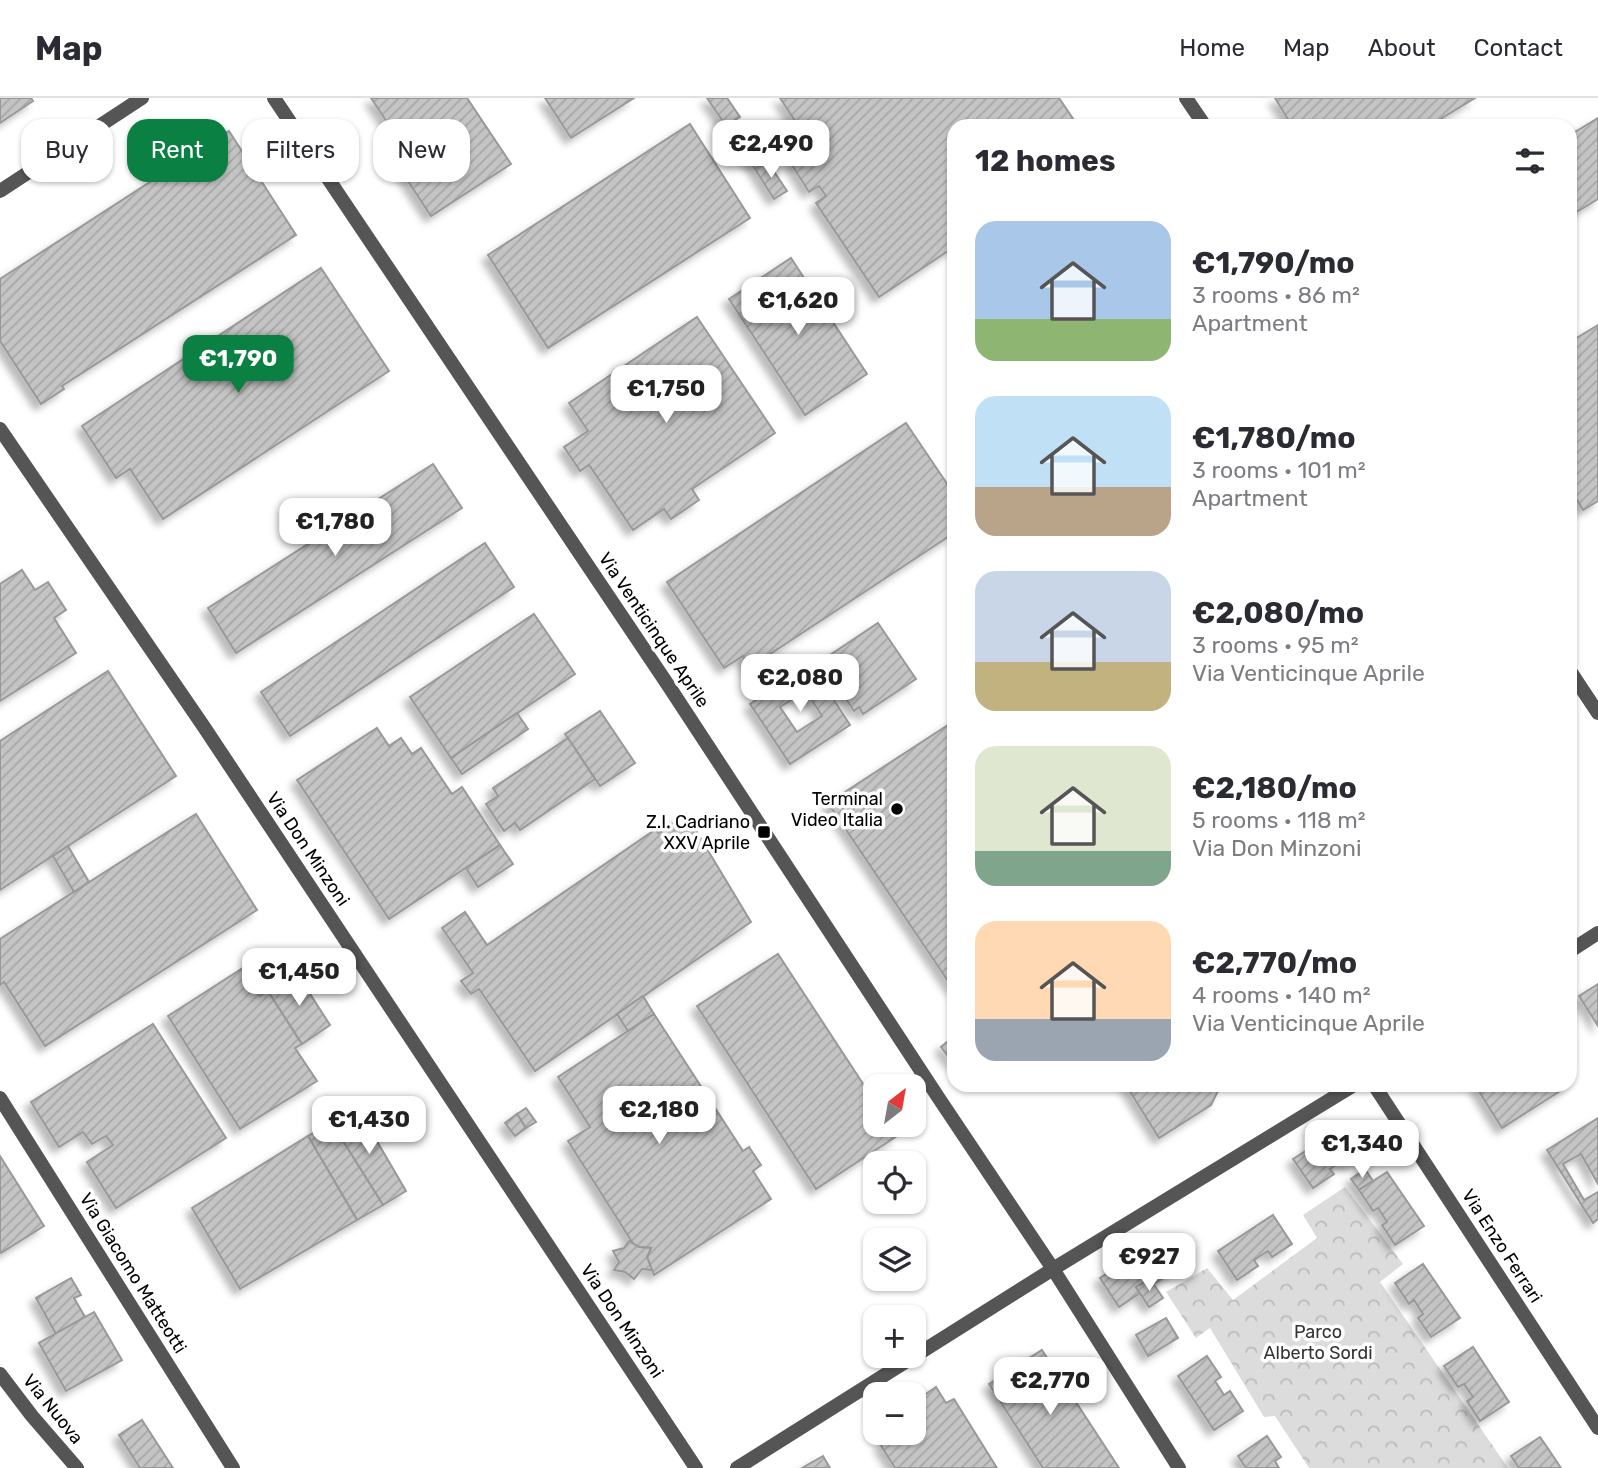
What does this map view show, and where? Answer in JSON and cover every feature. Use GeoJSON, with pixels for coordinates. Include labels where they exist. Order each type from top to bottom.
{"type":"FeatureCollection","features":[{"type":"Feature","properties":{"kind":"street"},"geometry":{"type":"LineString","coordinates":[[0,191],[142,98]]}},
{"type":"Feature","properties":{"kind":"street","name":"Via Venticinque Aprile"},"geometry":{"type":"LineString","coordinates":[[274,98],[668,685],[1053,1269],[1179,1468]]}},
{"type":"Feature","properties":{"kind":"street"},"geometry":{"type":"LineString","coordinates":[[1186,98],[1200,119]]}},
{"type":"Feature","properties":{"kind":"street","name":"Via Don Minzoni"},"geometry":{"type":"LineString","coordinates":[[0,429],[204,727],[696,1468]]}},
{"type":"Feature","properties":{"kind":"street"},"geometry":{"type":"LineString","coordinates":[[1577,682],[1598,713]]}},
{"type":"Feature","properties":{"kind":"street"},"geometry":{"type":"LineString","coordinates":[[1577,946],[1598,933]]}},
{"type":"Feature","properties":{"kind":"street"},"geometry":{"type":"LineString","coordinates":[[737,1468],[1053,1269],[1343,1092]]}},
{"type":"Feature","properties":{"kind":"street","name":"Via Enzo Ferrari"},"geometry":{"type":"LineString","coordinates":[[1379,1092],[1598,1429]]}},
{"type":"Feature","properties":{"kind":"street","name":"Via Giacomo Matteotti"},"geometry":{"type":"LineString","coordinates":[[0,1098],[233,1468]]}},
{"type":"Feature","properties":{"kind":"street","name":"Via Nuova"},"geometry":{"type":"LineString","coordinates":[[0,1374],[77,1468]]}},
{"type":"Feature","properties":{"kind":"green space","name":"Parco Alberto Sordi"},"geometry":{"type":"Polygon","coordinates":[[[1345,1187],[1403,1264],[1380,1282],[1508,1468],[1309,1468],[1275,1416],[1264,1417],[1210,1328],[1196,1338],[1166,1292],[1207,1268],[1233,1300],[1317,1238],[1303,1215],[1345,1187]]]}},
{"type":"Feature","properties":{"kind":"building"},"geometry":{"type":"Polygon","coordinates":[[[0,98],[31,98],[33,101],[0,123],[0,98]]]}},
{"type":"Feature","properties":{"kind":"building"},"geometry":{"type":"Polygon","coordinates":[[[371,98],[467,98],[511,164],[431,216],[409,182],[470,182],[470,119],[385,119],[371,98]]]}},
{"type":"Feature","properties":{"kind":"building"},"geometry":{"type":"Polygon","coordinates":[[[545,98],[634,98],[571,138],[545,98]]]}},
{"type":"Feature","properties":{"kind":"building"},"geometry":{"type":"Polygon","coordinates":[[[707,98],[727,98],[740,117],[726,126],[707,98]]]}},
{"type":"Feature","properties":{"kind":"building"},"geometry":{"type":"Polygon","coordinates":[[[780,98],[1059,98],[1073,119],[947,119],[947,252],[879,297],[816,203],[826,196],[819,186],[809,192],[790,162],[812,147],[780,98]]]}},
{"type":"Feature","properties":{"kind":"building"},"geometry":{"type":"Polygon","coordinates":[[[1275,98],[1475,98],[1440,119],[1288,119],[1275,98]]]}},
{"type":"Feature","properties":{"kind":"building"},"geometry":{"type":"Polygon","coordinates":[[[1598,118],[1598,199],[1577,212],[1577,131],[1598,118]]]}},
{"type":"Feature","properties":{"kind":"building"},"geometry":{"type":"Polygon","coordinates":[[[690,124],[750,218],[548,348],[488,255],[690,124]]]}},
{"type":"Feature","properties":{"kind":"building"},"geometry":{"type":"Polygon","coordinates":[[[745,127],[767,161],[755,169],[733,135],[745,127]]]}},
{"type":"Feature","properties":{"kind":"building"},"geometry":{"type":"Polygon","coordinates":[[[228,132],[242,151],[242,182],[262,182],[296,235],[62,386],[64,389],[41,404],[0,341],[0,279],[150,182],[228,182],[228,132]]]}},
{"type":"Feature","properties":{"kind":"building"},"geometry":{"type":"Polygon","coordinates":[[[767,161],[787,191],[774,199],[755,169],[767,161]]]}},
{"type":"Feature","properties":{"kind":"building"},"geometry":{"type":"Polygon","coordinates":[[[791,258],[867,374],[805,415],[729,299],[791,258]]]}},
{"type":"Feature","properties":{"kind":"building"},"geometry":{"type":"Polygon","coordinates":[[[321,268],[389,371],[163,519],[130,469],[116,478],[82,426],[321,268]]]}},
{"type":"Feature","properties":{"kind":"building"},"geometry":{"type":"Polygon","coordinates":[[[697,317],[775,433],[692,489],[699,500],[671,519],[664,509],[633,530],[589,465],[580,471],[564,447],[588,431],[569,403],[697,317]]]}},
{"type":"Feature","properties":{"kind":"building"},"geometry":{"type":"Polygon","coordinates":[[[1598,325],[1598,501],[1583,510],[1577,500],[1577,338],[1598,325]]]}},
{"type":"Feature","properties":{"kind":"building"},"geometry":{"type":"Polygon","coordinates":[[[906,423],[947,484],[947,538],[749,668],[743,656],[724,668],[667,582],[906,423]]]}},
{"type":"Feature","properties":{"kind":"building"},"geometry":{"type":"Polygon","coordinates":[[[433,464],[462,508],[236,653],[208,608],[433,464]]]}},
{"type":"Feature","properties":{"kind":"building"},"geometry":{"type":"Polygon","coordinates":[[[485,543],[514,587],[290,736],[261,692],[485,543]]]}},
{"type":"Feature","properties":{"kind":"building"},"geometry":{"type":"Polygon","coordinates":[[[22,570],[35,590],[48,582],[66,610],[54,618],[76,653],[0,701],[0,584],[22,570]]]}},
{"type":"Feature","properties":{"kind":"building"},"geometry":{"type":"Polygon","coordinates":[[[534,614],[575,674],[451,758],[410,697],[534,614]]]}},
{"type":"Feature","properties":{"kind":"building"},"geometry":{"type":"Polygon","coordinates":[[[878,623],[916,679],[863,714],[859,707],[854,711],[821,661],[878,623]]]}},
{"type":"Feature","properties":{"kind":"building"},"geometry":{"type":"Polygon","coordinates":[[[811,664],[850,725],[790,764],[750,704],[811,664]],[[806,691],[780,707],[797,732],[822,716],[806,691]]]}},
{"type":"Feature","properties":{"kind":"building"},"geometry":{"type":"Polygon","coordinates":[[[108,671],[176,776],[0,890],[0,741],[108,671]]]}},
{"type":"Feature","properties":{"kind":"building"},"geometry":{"type":"Polygon","coordinates":[[[600,711],[635,763],[600,786],[565,734],[600,711]]]}},
{"type":"Feature","properties":{"kind":"building"},"geometry":{"type":"Polygon","coordinates":[[[517,713],[528,729],[462,774],[451,758],[517,713]]]}},
{"type":"Feature","properties":{"kind":"building"},"geometry":{"type":"Polygon","coordinates":[[[947,726],[947,980],[828,803],[947,726]]]}},
{"type":"Feature","properties":{"kind":"building"},"geometry":{"type":"Polygon","coordinates":[[[377,728],[389,746],[401,738],[412,754],[421,748],[452,794],[462,787],[500,845],[389,919],[297,780],[377,728]]]}},
{"type":"Feature","properties":{"kind":"building"},"geometry":{"type":"Polygon","coordinates":[[[568,738],[595,779],[520,830],[515,823],[504,831],[486,804],[498,796],[493,788],[568,738]]]}},
{"type":"Feature","properties":{"kind":"building"},"geometry":{"type":"Polygon","coordinates":[[[196,814],[257,910],[45,1046],[4,982],[0,985],[0,939],[196,814]]]}},
{"type":"Feature","properties":{"kind":"building"},"geometry":{"type":"Polygon","coordinates":[[[686,814],[751,922],[535,1071],[479,989],[471,994],[461,981],[473,973],[442,928],[465,912],[487,945],[656,829],[658,833],[686,814]]]}},
{"type":"Feature","properties":{"kind":"building"},"geometry":{"type":"Polygon","coordinates":[[[500,845],[513,864],[478,887],[466,868],[500,845]]]}},
{"type":"Feature","properties":{"kind":"building"},"geometry":{"type":"Polygon","coordinates":[[[68,846],[89,882],[74,892],[53,856],[68,846]]]}},
{"type":"Feature","properties":{"kind":"building"},"geometry":{"type":"Polygon","coordinates":[[[778,954],[863,1084],[863,1138],[894,1138],[874,1151],[863,1151],[863,1158],[816,1189],[697,1006],[778,954]]]}},
{"type":"Feature","properties":{"kind":"building"},"geometry":{"type":"Polygon","coordinates":[[[243,968],[260,996],[268,991],[302,1044],[295,1048],[317,1081],[240,1129],[168,1016],[243,968]]]}},
{"type":"Feature","properties":{"kind":"building"},"geometry":{"type":"Polygon","coordinates":[[[296,972],[330,1025],[302,1044],[268,991],[296,972]]]}},
{"type":"Feature","properties":{"kind":"building"},"geometry":{"type":"Polygon","coordinates":[[[1598,984],[1598,1026],[1579,996],[1598,984]]]}},
{"type":"Feature","properties":{"kind":"building"},"geometry":{"type":"Polygon","coordinates":[[[643,996],[654,1014],[628,1031],[617,1014],[643,996]]]}},
{"type":"Feature","properties":{"kind":"building"},"geometry":{"type":"Polygon","coordinates":[[[654,1014],[743,1151],[749,1147],[761,1165],[753,1171],[771,1199],[654,1275],[647,1257],[651,1248],[634,1245],[568,1141],[590,1127],[558,1077],[654,1014]]]}},
{"type":"Feature","properties":{"kind":"building"},"geometry":{"type":"Polygon","coordinates":[[[153,1024],[226,1138],[116,1208],[87,1162],[113,1145],[106,1136],[92,1144],[83,1132],[59,1147],[31,1102],[153,1024]]]}},
{"type":"Feature","properties":{"kind":"building"},"geometry":{"type":"Polygon","coordinates":[[[947,1042],[947,1055],[941,1047],[947,1042]]]}},
{"type":"Feature","properties":{"kind":"building"},"geometry":{"type":"Polygon","coordinates":[[[1130,1092],[1218,1092],[1211,1105],[1159,1138],[1130,1092]]]}},
{"type":"Feature","properties":{"kind":"building"},"geometry":{"type":"Polygon","coordinates":[[[1479,1092],[1559,1092],[1502,1128],[1479,1092]]]}},
{"type":"Feature","properties":{"kind":"building"},"geometry":{"type":"Polygon","coordinates":[[[357,1107],[406,1191],[383,1205],[331,1122],[357,1107]]]}},
{"type":"Feature","properties":{"kind":"building"},"geometry":{"type":"Polygon","coordinates":[[[526,1108],[536,1122],[526,1128],[517,1114],[526,1108]]]}},
{"type":"Feature","properties":{"kind":"building"},"geometry":{"type":"Polygon","coordinates":[[[517,1114],[526,1128],[515,1136],[505,1123],[517,1114]]]}},
{"type":"Feature","properties":{"kind":"building"},"geometry":{"type":"Polygon","coordinates":[[[1598,1118],[1598,1184],[1581,1154],[1563,1164],[1584,1200],[1598,1192],[1598,1219],[1593,1223],[1547,1150],[1598,1118]]]}},
{"type":"Feature","properties":{"kind":"building"},"geometry":{"type":"Polygon","coordinates":[[[331,1122],[383,1205],[357,1220],[308,1136],[331,1122]]]}},
{"type":"Feature","properties":{"kind":"building"},"geometry":{"type":"Polygon","coordinates":[[[1348,1124],[1367,1152],[1348,1165],[1344,1160],[1330,1169],[1334,1174],[1313,1188],[1293,1159],[1348,1124]]]}},
{"type":"Feature","properties":{"kind":"building"},"geometry":{"type":"Polygon","coordinates":[[[308,1136],[357,1220],[240,1289],[192,1208],[308,1136]]]}},
{"type":"Feature","properties":{"kind":"building"},"geometry":{"type":"Polygon","coordinates":[[[0,1156],[44,1226],[1,1253],[0,1252],[0,1156]]]}},
{"type":"Feature","properties":{"kind":"building"},"geometry":{"type":"Polygon","coordinates":[[[1365,1169],[1373,1181],[1359,1190],[1351,1179],[1365,1169]]]}},
{"type":"Feature","properties":{"kind":"building"},"geometry":{"type":"Polygon","coordinates":[[[1387,1172],[1424,1226],[1395,1245],[1382,1225],[1387,1222],[1378,1208],[1373,1211],[1359,1190],[1387,1172]]]}},
{"type":"Feature","properties":{"kind":"building"},"geometry":{"type":"Polygon","coordinates":[[[1273,1215],[1292,1244],[1272,1257],[1268,1251],[1254,1260],[1258,1266],[1237,1280],[1218,1251],[1273,1215]]]}},
{"type":"Feature","properties":{"kind":"building"},"geometry":{"type":"Polygon","coordinates":[[[629,1241],[639,1247],[651,1248],[647,1257],[652,1270],[642,1269],[634,1279],[625,1272],[614,1270],[619,1262],[613,1251],[624,1248],[629,1241]]]}},
{"type":"Feature","properties":{"kind":"building"},"geometry":{"type":"Polygon","coordinates":[[[1155,1242],[1174,1271],[1154,1284],[1150,1279],[1136,1287],[1140,1293],[1119,1307],[1100,1278],[1155,1242]]]}},
{"type":"Feature","properties":{"kind":"building"},"geometry":{"type":"Polygon","coordinates":[[[1423,1264],[1460,1318],[1431,1337],[1418,1318],[1423,1314],[1414,1300],[1409,1304],[1395,1283],[1423,1264]]]}},
{"type":"Feature","properties":{"kind":"building"},"geometry":{"type":"Polygon","coordinates":[[[71,1278],[81,1295],[74,1298],[85,1317],[56,1334],[36,1298],[71,1278]]]}},
{"type":"Feature","properties":{"kind":"building"},"geometry":{"type":"Polygon","coordinates":[[[1150,1279],[1163,1298],[1149,1307],[1136,1287],[1150,1279]]]}},
{"type":"Feature","properties":{"kind":"building"},"geometry":{"type":"Polygon","coordinates":[[[94,1312],[122,1360],[66,1391],[39,1343],[94,1312]]]}},
{"type":"Feature","properties":{"kind":"building"},"geometry":{"type":"Polygon","coordinates":[[[1166,1318],[1178,1338],[1148,1356],[1136,1335],[1166,1318]]]}},
{"type":"Feature","properties":{"kind":"building"},"geometry":{"type":"Polygon","coordinates":[[[1473,1347],[1509,1402],[1480,1421],[1467,1401],[1473,1397],[1464,1384],[1458,1387],[1444,1366],[1473,1347]]]}},
{"type":"Feature","properties":{"kind":"building"},"geometry":{"type":"Polygon","coordinates":[[[1042,1350],[1119,1468],[1043,1468],[989,1384],[1042,1350]]]}},
{"type":"Feature","properties":{"kind":"building"},"geometry":{"type":"Polygon","coordinates":[[[1207,1356],[1221,1377],[1215,1381],[1224,1395],[1230,1391],[1243,1411],[1214,1430],[1178,1376],[1207,1356]]]}},
{"type":"Feature","properties":{"kind":"building"},"geometry":{"type":"Polygon","coordinates":[[[936,1387],[946,1403],[954,1399],[997,1468],[895,1468],[881,1445],[926,1445],[926,1394],[936,1387]]]}},
{"type":"Feature","properties":{"kind":"building"},"geometry":{"type":"Polygon","coordinates":[[[142,1420],[173,1468],[140,1468],[119,1435],[142,1420]]]}},
{"type":"Feature","properties":{"kind":"building"},"geometry":{"type":"Polygon","coordinates":[[[1267,1436],[1281,1457],[1275,1461],[1279,1468],[1246,1468],[1238,1456],[1267,1436]]]}},
{"type":"Feature","properties":{"kind":"building"},"geometry":{"type":"Polygon","coordinates":[[[1540,1437],[1561,1468],[1519,1468],[1511,1456],[1540,1437]]]}},
{"type":"Feature","properties":{"kind":"building"},"geometry":{"type":"Polygon","coordinates":[[[823,1456],[830,1468],[802,1468],[823,1456]]]}},
{"type":"Feature","properties":{"kind":"place","name":"Terminal Video Italia"},"geometry":{"type":"Point","coordinates":[897,809]}},
{"type":"Feature","properties":{"kind":"place","name":"Z.I. Cadriano XXV Aprile"},"geometry":{"type":"Point","coordinates":[764,832]}}]}
